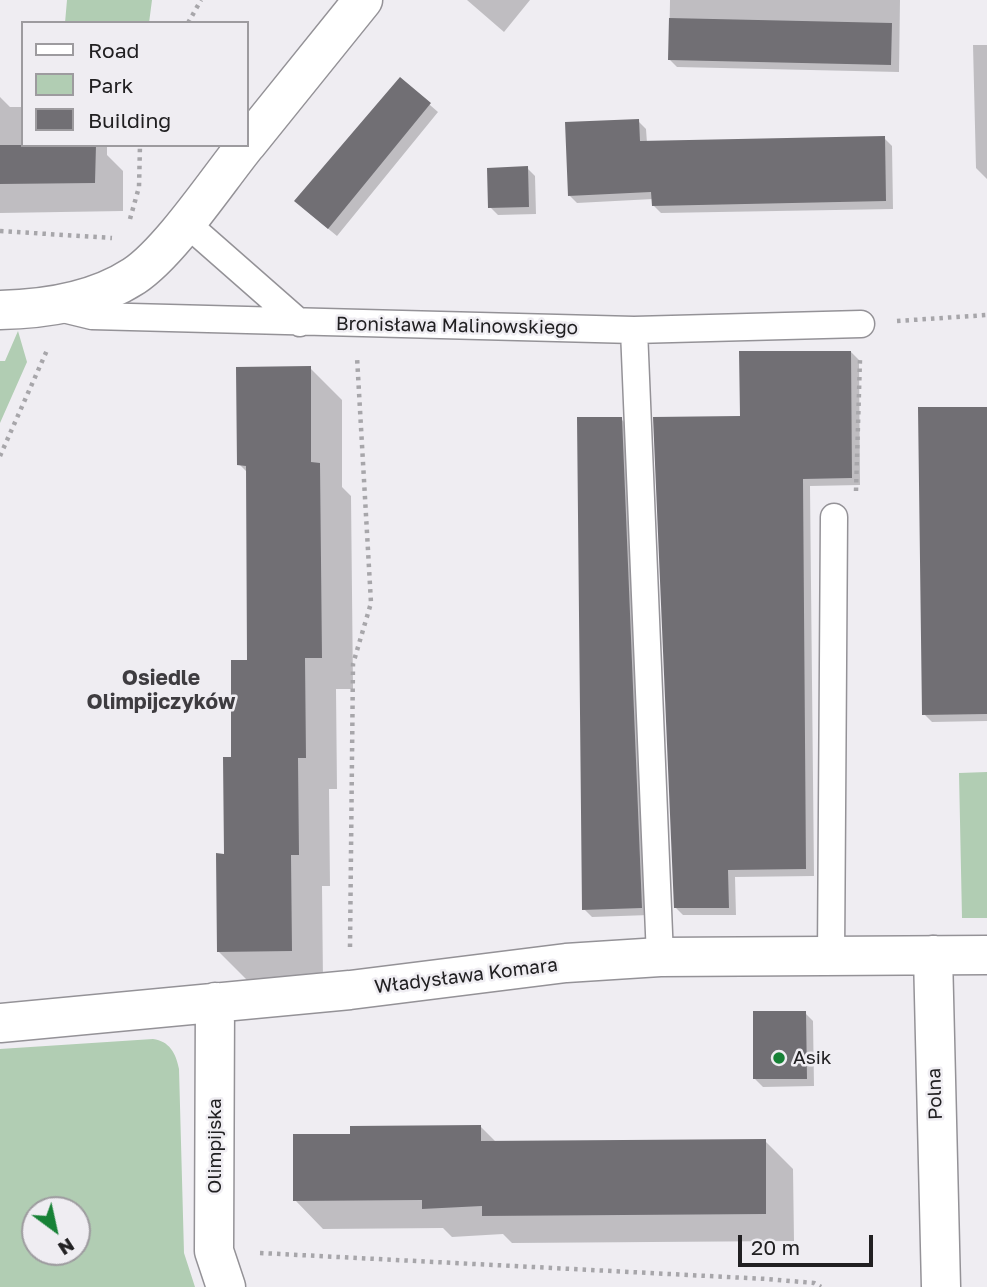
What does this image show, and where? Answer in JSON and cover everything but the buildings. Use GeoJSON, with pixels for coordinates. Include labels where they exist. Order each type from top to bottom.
{"type":"FeatureCollection","features":[{"type":"Feature","properties":{"kind":"street"},"geometry":{"type":"LineString","coordinates":[[248,143],[363,0]]}},
{"type":"Feature","properties":{"kind":"street"},"geometry":{"type":"LineString","coordinates":[[46,308],[108,289],[134,276],[175,234],[244,147]]}},
{"type":"Feature","properties":{"kind":"street","name":"Bronisława Malinowskiego"},"geometry":{"type":"LineString","coordinates":[[0,310],[46,308]]}},
{"type":"Feature","properties":{"kind":"street"},"geometry":{"type":"LineString","coordinates":[[933,956],[987,955]]}},
{"type":"Feature","properties":{"kind":"street","name":"Władysława Komara"},"geometry":{"type":"LineString","coordinates":[[0,1023],[350,990],[566,963],[660,957],[933,956]]}},
{"type":"Feature","properties":{"kind":"street","name":"Polna"},"geometry":{"type":"LineString","coordinates":[[933,956],[941,1287]]}},
{"type":"Feature","properties":{"kind":"street","name":"Olimpijska"},"geometry":{"type":"LineString","coordinates":[[215,1002],[214,1251],[226,1287]]}},
{"type":"Feature","properties":{"kind":"lane"},"geometry":{"type":"LineString","coordinates":[[175,234],[300,323]]}},
{"type":"Feature","properties":{"kind":"lane","name":"Bronisława Malinowskiego"},"geometry":{"type":"LineString","coordinates":[[46,308],[92,316],[634,330],[861,324]]}},
{"type":"Feature","properties":{"kind":"lane"},"geometry":{"type":"LineString","coordinates":[[634,330],[660,957]]}},
{"type":"Feature","properties":{"kind":"lane"},"geometry":{"type":"LineString","coordinates":[[831,956],[834,517]]}},
{"type":"Feature","properties":{"kind":"path"},"geometry":{"type":"LineString","coordinates":[[189,21],[201,0]]}},
{"type":"Feature","properties":{"kind":"path"},"geometry":{"type":"LineString","coordinates":[[120,238],[134,211],[140,147]]}},
{"type":"Feature","properties":{"kind":"path"},"geometry":{"type":"LineString","coordinates":[[0,231],[120,238],[175,234]]}},
{"type":"Feature","properties":{"kind":"path"},"geometry":{"type":"LineString","coordinates":[[0,456],[46,354],[46,308]]}},
{"type":"Feature","properties":{"kind":"path"},"geometry":{"type":"LineString","coordinates":[[834,517],[856,495],[861,324],[987,315]]}},
{"type":"Feature","properties":{"kind":"path"},"geometry":{"type":"LineString","coordinates":[[332,324],[347,337],[359,365],[371,603],[353,664],[350,990]]}},
{"type":"Feature","properties":{"kind":"path"},"geometry":{"type":"LineString","coordinates":[[214,1251],[767,1279],[814,1283],[821,1287]]}},
{"type":"Feature","properties":{"kind":"green space"},"geometry":{"type":"Polygon","coordinates":[[[67,0],[152,0],[149,21],[65,21],[67,0]]]}},
{"type":"Feature","properties":{"kind":"green space"},"geometry":{"type":"Polygon","coordinates":[[[18,331],[27,362],[0,423],[0,361],[5,361],[18,331]]]}},
{"type":"Feature","properties":{"kind":"green space"},"geometry":{"type":"Polygon","coordinates":[[[987,772],[987,918],[962,918],[959,773],[987,772]]]}},
{"type":"Feature","properties":{"kind":"green space"},"geometry":{"type":"Polygon","coordinates":[[[153,1039],[163,1042],[171,1049],[179,1069],[184,1253],[195,1287],[0,1287],[0,1049],[153,1039]]]}},
{"type":"Feature","properties":{"kind":"place","name":"Asik"},"geometry":{"type":"Point","coordinates":[779,1058]}},
{"type":"Feature","properties":{"kind":"district","name":"Osiedle Olimpijczyków"},"geometry":{"type":"Point","coordinates":[161,690]}}]}
